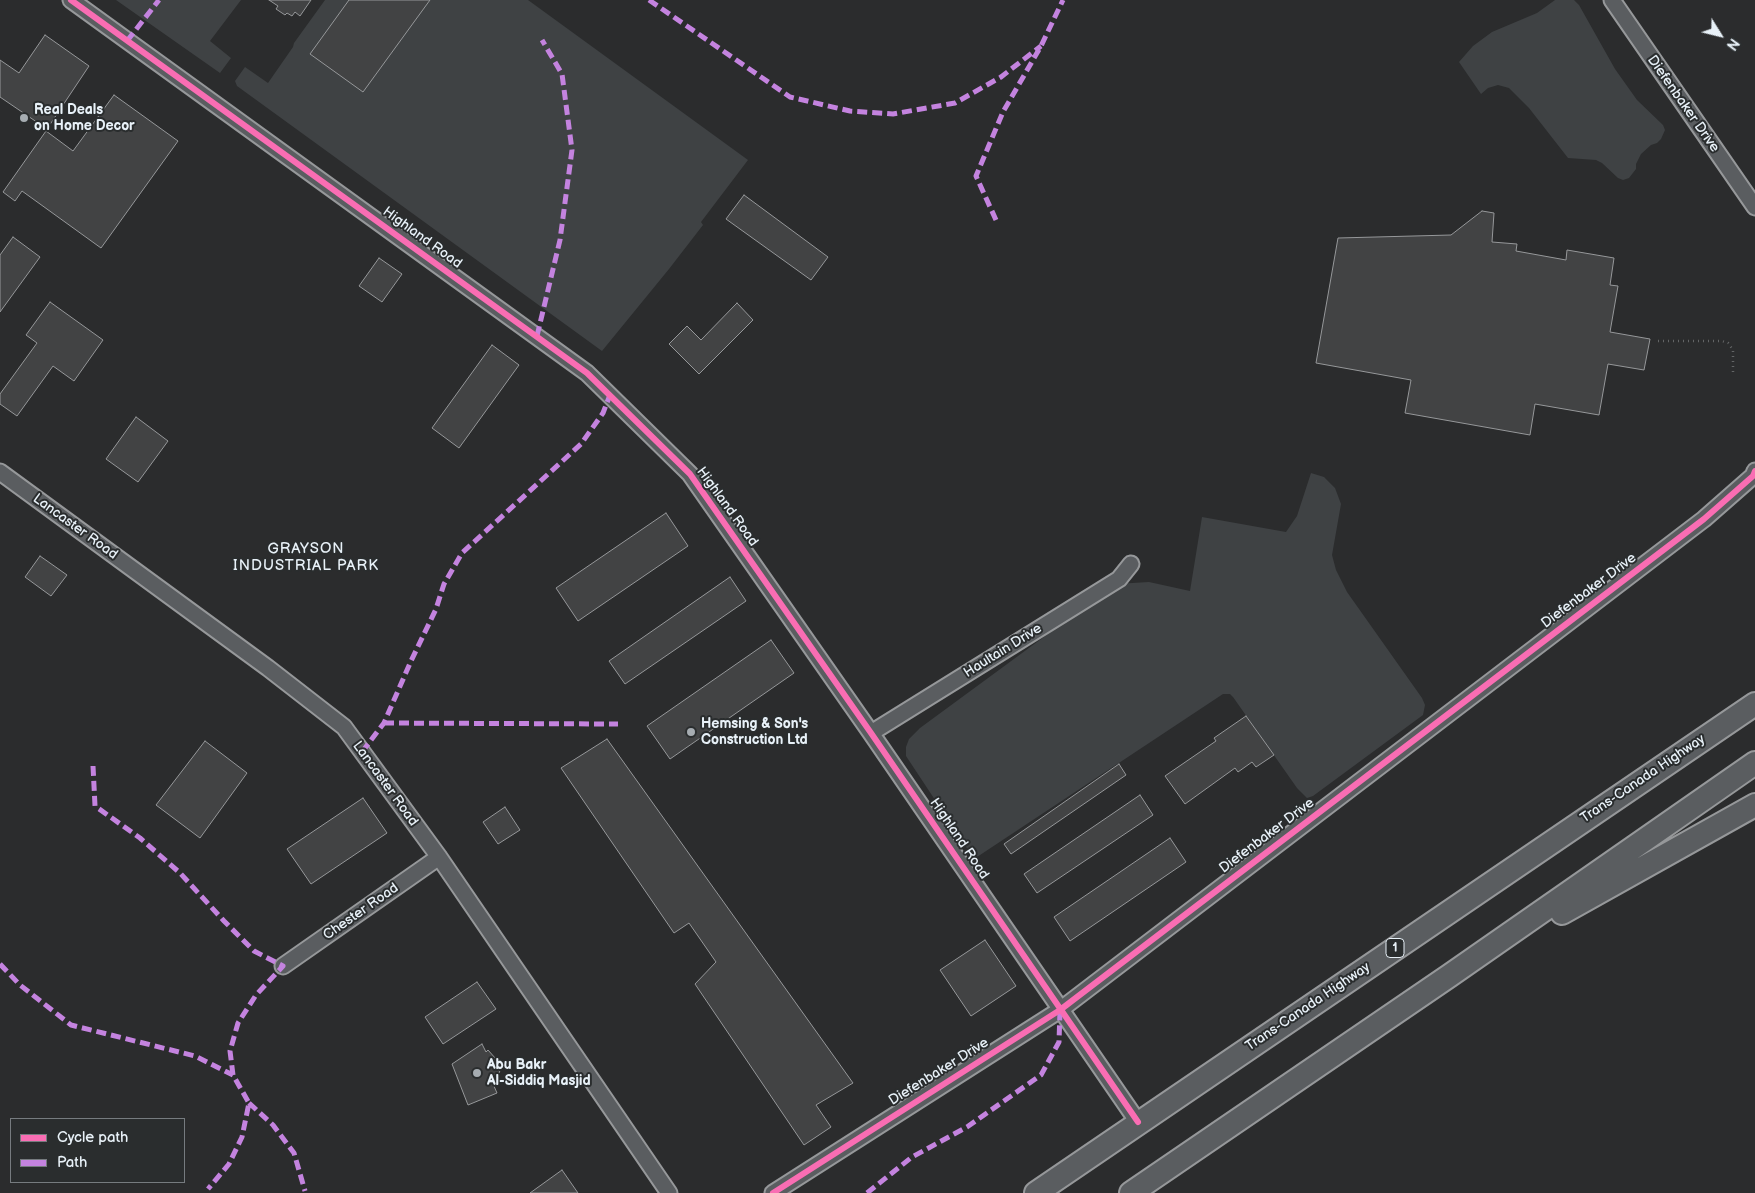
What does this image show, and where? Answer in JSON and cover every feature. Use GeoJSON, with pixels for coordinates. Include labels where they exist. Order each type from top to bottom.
{"type":"FeatureCollection","features":[{"type":"Feature","properties":{"kind":"highway","name":"Trans-Canada Highway"},"geometry":{"type":"LineString","coordinates":[[1036,1193],[1755,704]]}},
{"type":"Feature","properties":{"kind":"highway"},"geometry":{"type":"LineString","coordinates":[[1130,1193],[1450,976],[1755,763]]}},
{"type":"Feature","properties":{"kind":"highway"},"geometry":{"type":"LineString","coordinates":[[1450,976],[1755,805]]}},
{"type":"Feature","properties":{"kind":"street","name":"Highland Road"},"geometry":{"type":"LineString","coordinates":[[71,0],[588,372],[690,474],[871,733],[1138,1122]]}},
{"type":"Feature","properties":{"kind":"street","name":"Diefenbaker Drive"},"geometry":{"type":"LineString","coordinates":[[1612,0],[1755,207]]}},
{"type":"Feature","properties":{"kind":"street","name":"Diefenbaker Drive"},"geometry":{"type":"LineString","coordinates":[[773,1193],[1060,1010],[1704,519],[1753,476],[1755,471]]}},
{"type":"Feature","properties":{"kind":"street","name":"Lancaster Road"},"geometry":{"type":"LineString","coordinates":[[0,472],[268,668],[344,727],[439,857],[669,1193]]}},
{"type":"Feature","properties":{"kind":"street","name":"Haultain Drive"},"geometry":{"type":"LineString","coordinates":[[871,733],[1119,579],[1131,564]]}},
{"type":"Feature","properties":{"kind":"street","name":"Chester Road"},"geometry":{"type":"LineString","coordinates":[[283,966],[439,857]]}},
{"type":"Feature","properties":{"kind":"path"},"geometry":{"type":"LineString","coordinates":[[1658,341],[1722,341],[1728,343],[1733,350],[1733,373]]}},
{"type":"Feature","properties":{"kind":"shaded area"},"geometry":{"type":"Polygon","coordinates":[[[116,0],[241,0],[210,41],[231,58],[220,73],[116,0]]]}},
{"type":"Feature","properties":{"kind":"shaded area"},"geometry":{"type":"Polygon","coordinates":[[[325,0],[528,0],[748,160],[701,222],[703,225],[602,351],[237,86],[235,81],[245,67],[268,83],[325,0]]]}},
{"type":"Feature","properties":{"kind":"shaded area"},"geometry":{"type":"Polygon","coordinates":[[[1555,0],[1574,0],[1579,5],[1615,69],[1637,100],[1663,125],[1665,130],[1661,139],[1641,154],[1636,164],[1636,169],[1629,178],[1623,180],[1618,178],[1596,160],[1568,158],[1529,108],[1509,88],[1498,85],[1488,88],[1481,94],[1459,62],[1473,46],[1492,32],[1537,13],[1555,0]]]}},
{"type":"Feature","properties":{"kind":"shaded area"},"geometry":{"type":"Polygon","coordinates":[[[1311,473],[1324,477],[1335,488],[1341,504],[1332,555],[1336,570],[1347,592],[1422,698],[1425,705],[1423,715],[1313,796],[1307,798],[1297,788],[1233,697],[1230,694],[1223,694],[974,859],[906,756],[906,747],[909,739],[920,728],[1116,584],[1149,582],[1190,591],[1202,517],[1286,532],[1297,516],[1311,473]]]}},
{"type":"Feature","properties":{"kind":"building"},"geometry":{"type":"Polygon","coordinates":[[[269,0],[311,0],[300,16],[295,12],[292,16],[287,13],[285,15],[276,9],[278,6],[269,0]]]}},
{"type":"Feature","properties":{"kind":"building"},"geometry":{"type":"Polygon","coordinates":[[[349,0],[430,0],[363,92],[310,54],[349,0]]]}},
{"type":"Feature","properties":{"kind":"building"},"geometry":{"type":"Polygon","coordinates":[[[45,35],[89,66],[47,129],[0,97],[0,60],[19,73],[45,35]]]}},
{"type":"Feature","properties":{"kind":"building"},"geometry":{"type":"Polygon","coordinates":[[[114,95],[178,141],[101,248],[22,191],[15,201],[3,192],[46,131],[73,151],[114,95]]]}},
{"type":"Feature","properties":{"kind":"building"},"geometry":{"type":"Polygon","coordinates":[[[744,195],[828,257],[811,280],[726,219],[744,195]]]}},
{"type":"Feature","properties":{"kind":"building"},"geometry":{"type":"Polygon","coordinates":[[[1482,211],[1494,213],[1492,242],[1517,244],[1516,251],[1566,260],[1567,250],[1614,258],[1610,285],[1618,286],[1610,332],[1650,339],[1644,370],[1608,364],[1599,415],[1535,404],[1530,435],[1405,413],[1411,380],[1316,363],[1338,238],[1451,235],[1482,211]]]}},
{"type":"Feature","properties":{"kind":"building"},"geometry":{"type":"Polygon","coordinates":[[[13,237],[40,257],[0,312],[0,255],[13,237]]]}},
{"type":"Feature","properties":{"kind":"building"},"geometry":{"type":"Polygon","coordinates":[[[379,258],[402,274],[382,302],[359,286],[379,258]]]}},
{"type":"Feature","properties":{"kind":"building"},"geometry":{"type":"Polygon","coordinates":[[[50,302],[103,340],[74,381],[53,366],[17,416],[0,404],[0,394],[37,343],[26,335],[50,302]]]}},
{"type":"Feature","properties":{"kind":"building"},"geometry":{"type":"Polygon","coordinates":[[[737,303],[753,320],[699,374],[669,344],[687,326],[701,340],[737,303]]]}},
{"type":"Feature","properties":{"kind":"building"},"geometry":{"type":"Polygon","coordinates":[[[492,345],[519,365],[459,448],[432,428],[492,345]]]}},
{"type":"Feature","properties":{"kind":"building"},"geometry":{"type":"Polygon","coordinates":[[[136,417],[168,441],[138,482],[106,459],[136,417]]]}},
{"type":"Feature","properties":{"kind":"building"},"geometry":{"type":"Polygon","coordinates":[[[666,513],[688,546],[578,621],[556,588],[666,513]]]}},
{"type":"Feature","properties":{"kind":"building"},"geometry":{"type":"Polygon","coordinates":[[[40,556],[67,575],[51,596],[25,577],[40,556]]]}},
{"type":"Feature","properties":{"kind":"building"},"geometry":{"type":"Polygon","coordinates":[[[730,577],[746,601],[625,684],[609,661],[730,577]]]}},
{"type":"Feature","properties":{"kind":"building"},"geometry":{"type":"Polygon","coordinates":[[[771,640],[794,673],[670,759],[647,726],[771,640]]]}},
{"type":"Feature","properties":{"kind":"building"},"geometry":{"type":"Polygon","coordinates":[[[1246,716],[1274,755],[1256,767],[1252,762],[1238,772],[1235,768],[1185,804],[1165,776],[1216,741],[1214,738],[1246,716]]]}},
{"type":"Feature","properties":{"kind":"building"},"geometry":{"type":"Polygon","coordinates":[[[607,739],[853,1083],[816,1105],[831,1127],[804,1145],[695,984],[716,962],[689,923],[674,933],[561,768],[607,739]]]}},
{"type":"Feature","properties":{"kind":"building"},"geometry":{"type":"Polygon","coordinates":[[[205,741],[247,773],[200,838],[156,805],[205,741]]]}},
{"type":"Feature","properties":{"kind":"building"},"geometry":{"type":"Polygon","coordinates":[[[1119,764],[1126,775],[1011,854],[1004,844],[1119,764]]]}},
{"type":"Feature","properties":{"kind":"building"},"geometry":{"type":"Polygon","coordinates":[[[1140,795],[1153,815],[1037,893],[1024,874],[1140,795]]]}},
{"type":"Feature","properties":{"kind":"building"},"geometry":{"type":"Polygon","coordinates":[[[363,798],[387,833],[311,884],[287,849],[363,798]]]}},
{"type":"Feature","properties":{"kind":"building"},"geometry":{"type":"Polygon","coordinates":[[[505,807],[520,830],[498,844],[483,822],[505,807]]]}},
{"type":"Feature","properties":{"kind":"building"},"geometry":{"type":"Polygon","coordinates":[[[1170,838],[1186,862],[1070,941],[1054,917],[1170,838]]]}},
{"type":"Feature","properties":{"kind":"building"},"geometry":{"type":"Polygon","coordinates":[[[985,940],[1016,986],[971,1016],[940,970],[985,940]]]}},
{"type":"Feature","properties":{"kind":"building"},"geometry":{"type":"Polygon","coordinates":[[[477,982],[496,1009],[443,1044],[425,1017],[477,982]]]}},
{"type":"Feature","properties":{"kind":"building","name":"Abu Bakr Al-Siddiq Masjid"},"geometry":{"type":"Polygon","coordinates":[[[482,1044],[486,1052],[488,1050],[496,1059],[492,1061],[500,1072],[490,1077],[497,1093],[468,1105],[452,1064],[482,1044]]]}},
{"type":"Feature","properties":{"kind":"building"},"geometry":{"type":"Polygon","coordinates":[[[562,1170],[578,1193],[530,1193],[562,1170]]]}},
{"type":"Feature","properties":{"kind":"marked path"},"geometry":{"type":"LineString","coordinates":[[127,41],[159,0]]}},
{"type":"Feature","properties":{"kind":"marked path"},"geometry":{"type":"LineString","coordinates":[[649,0],[790,97],[850,111],[893,114],[955,103],[1001,77],[1041,46]]}},
{"type":"Feature","properties":{"kind":"marked path"},"geometry":{"type":"LineString","coordinates":[[996,220],[976,176],[1003,112],[1041,46],[1063,0]]}},
{"type":"Feature","properties":{"kind":"marked path"},"geometry":{"type":"LineString","coordinates":[[537,336],[560,240],[572,150],[562,74],[542,40]]}},
{"type":"Feature","properties":{"kind":"marked path"},"geometry":{"type":"LineString","coordinates":[[362,752],[384,723],[436,609],[444,584],[462,553],[581,444],[603,413],[610,395]]}},
{"type":"Feature","properties":{"kind":"marked path"},"geometry":{"type":"LineString","coordinates":[[384,723],[618,724]]}},
{"type":"Feature","properties":{"kind":"marked path"},"geometry":{"type":"LineString","coordinates":[[93,766],[95,806],[140,838],[180,873],[254,951],[283,966],[256,995],[238,1023],[230,1051],[233,1075],[249,1103],[242,1137],[229,1164],[208,1189]]}},
{"type":"Feature","properties":{"kind":"marked path"},"geometry":{"type":"LineString","coordinates":[[0,964],[20,985],[71,1025],[195,1056],[233,1075]]}},
{"type":"Feature","properties":{"kind":"marked path"},"geometry":{"type":"LineString","coordinates":[[867,1193],[912,1157],[967,1127],[1041,1075],[1059,1042],[1060,1010]]}},
{"type":"Feature","properties":{"kind":"marked path"},"geometry":{"type":"LineString","coordinates":[[249,1103],[273,1125],[294,1153],[305,1191]]}},
{"type":"Feature","properties":{"kind":"cycle path"},"geometry":{"type":"LineString","coordinates":[[71,0],[587,373],[690,474],[871,733],[1138,1122]]}},
{"type":"Feature","properties":{"kind":"cycle path"},"geometry":{"type":"LineString","coordinates":[[773,1193],[1060,1010],[1704,519],[1753,476],[1755,471]]}},
{"type":"Feature","properties":{"kind":"place","name":"Real Deals on Home Decor"},"geometry":{"type":"Point","coordinates":[24,118]}},
{"type":"Feature","properties":{"kind":"place","name":"Hemsing & Son's Construction Ltd"},"geometry":{"type":"Point","coordinates":[691,732]}},
{"type":"Feature","properties":{"kind":"place","name":"Abu Bakr Al-Siddiq Masjid"},"geometry":{"type":"Point","coordinates":[477,1073]}},
{"type":"Feature","properties":{"kind":"district","name":"GRAYSON INDUSTRIAL PARK"},"geometry":{"type":"Point","coordinates":[306,558]}}]}
